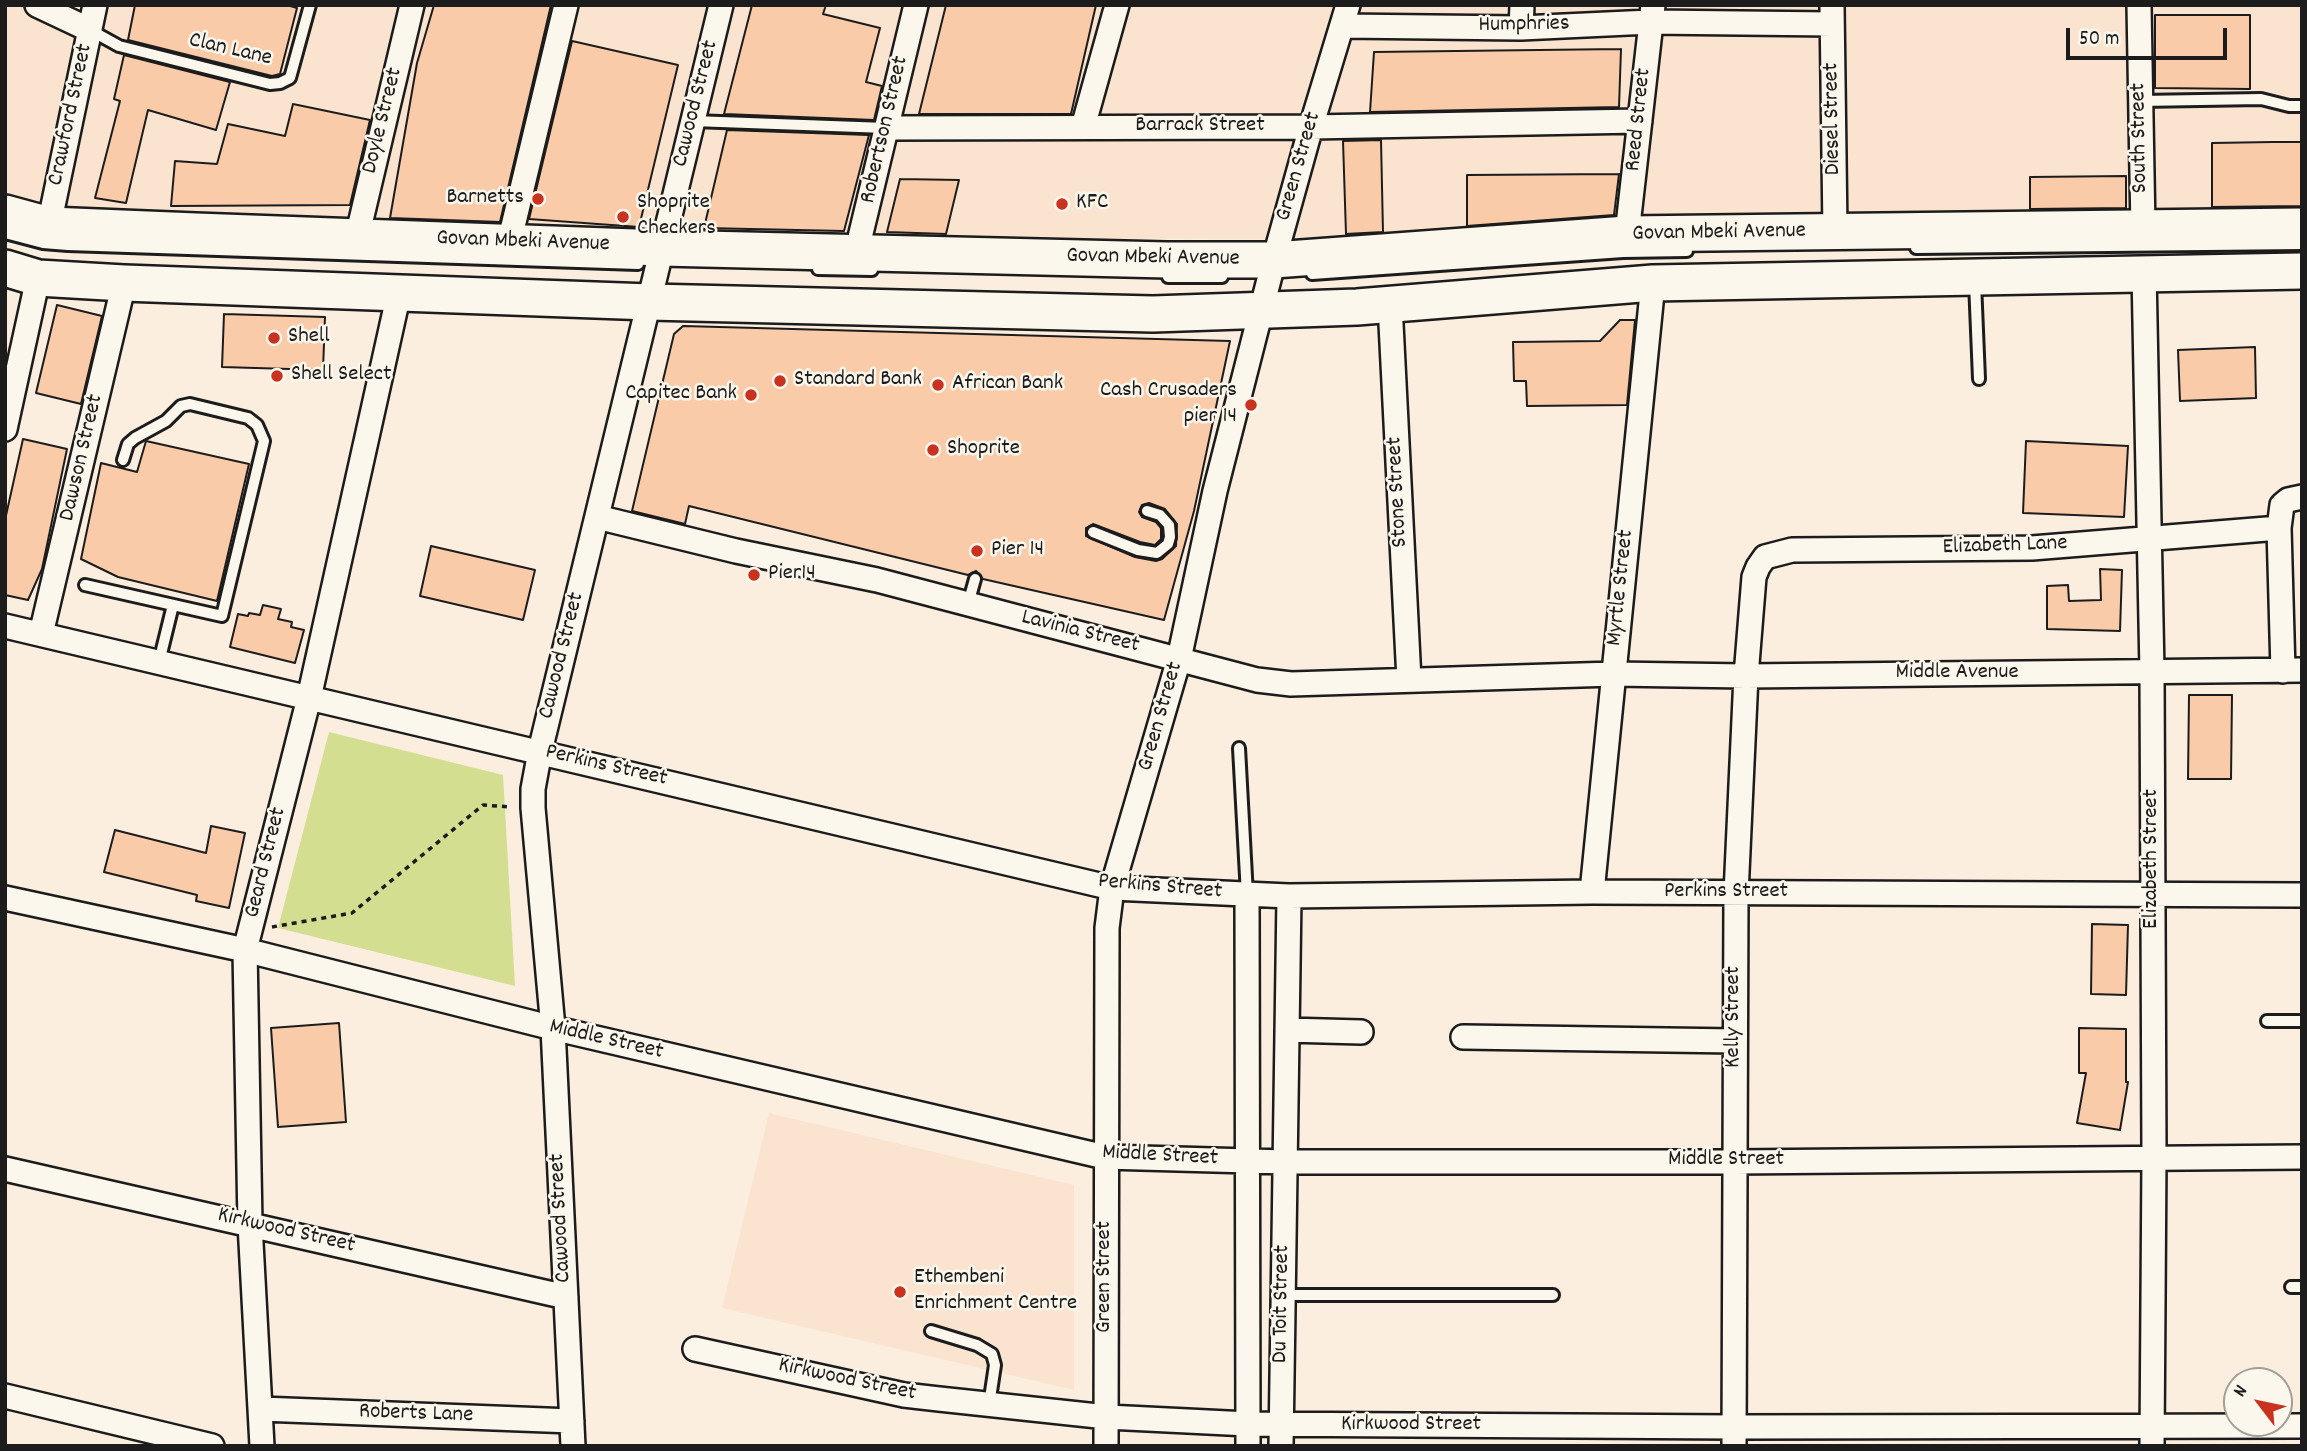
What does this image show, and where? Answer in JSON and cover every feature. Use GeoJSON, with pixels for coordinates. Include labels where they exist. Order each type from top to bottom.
{"type":"FeatureCollection","features":[{"type":"Feature","properties":{"kind":"main road","name":"Govan Mbeki Avenue"},"geometry":{"type":"LineString","coordinates":[[5,213],[49,225],[509,243],[658,277],[1153,314],[1268,285],[1627,234],[2143,230],[2302,226]]}},
{"type":"Feature","properties":{"kind":"main road","name":"Govan Mbeki Avenue"},"geometry":{"type":"LineString","coordinates":[[21,273],[124,283],[399,293],[868,262],[1268,285],[1390,304],[1653,283],[2302,271]]}},
{"type":"Feature","properties":{"kind":"street"},"geometry":{"type":"LineString","coordinates":[[37,5],[90,30]]}},
{"type":"Feature","properties":{"kind":"street","name":"Crawford Street"},"geometry":{"type":"LineString","coordinates":[[49,225],[95,5]]}},
{"type":"Feature","properties":{"kind":"street","name":"Doyle Street"},"geometry":{"type":"LineString","coordinates":[[357,237],[411,5]]}},
{"type":"Feature","properties":{"kind":"street"},"geometry":{"type":"LineString","coordinates":[[509,243],[566,5]]}},
{"type":"Feature","properties":{"kind":"street","name":"Cawood Street"},"geometry":{"type":"LineString","coordinates":[[573,1446],[553,1028],[533,789],[597,517],[658,277],[721,5]]}},
{"type":"Feature","properties":{"kind":"street","name":"Robertson Street"},"geometry":{"type":"LineString","coordinates":[[868,262],[886,128],[916,5]]}},
{"type":"Feature","properties":{"kind":"street"},"geometry":{"type":"LineString","coordinates":[[1083,127],[1117,5]]}},
{"type":"Feature","properties":{"kind":"street","name":"South Street"},"geometry":{"type":"LineString","coordinates":[[2139,5],[2143,230]]}},
{"type":"Feature","properties":{"kind":"street","name":"Reed Street"},"geometry":{"type":"LineString","coordinates":[[1627,234],[1652,14]]}},
{"type":"Feature","properties":{"kind":"street","name":"Humphries"},"geometry":{"type":"LineString","coordinates":[[1345,16],[1832,14]]}},
{"type":"Feature","properties":{"kind":"street","name":"Diesel Street"},"geometry":{"type":"LineString","coordinates":[[1832,14],[1835,232]]}},
{"type":"Feature","properties":{"kind":"street","name":"Green Street"},"geometry":{"type":"LineString","coordinates":[[1106,1446],[1107,928],[1112,888],[1179,659],[1215,491],[1268,285],[1311,127],[1345,16]]}},
{"type":"Feature","properties":{"kind":"street","name":"Barrack Street"},"geometry":{"type":"LineString","coordinates":[[886,128],[1311,127],[1640,121]]}},
{"type":"Feature","properties":{"kind":"street","name":"Elizabeth Street"},"geometry":{"type":"LineString","coordinates":[[2144,272],[2152,672],[2154,1156],[2151,1437]]}},
{"type":"Feature","properties":{"kind":"street"},"geometry":{"type":"LineString","coordinates":[[5,429],[21,273]]}},
{"type":"Feature","properties":{"kind":"street","name":"Dawson Street"},"geometry":{"type":"LineString","coordinates":[[41,634],[124,283]]}},
{"type":"Feature","properties":{"kind":"street","name":"Myrtle Street"},"geometry":{"type":"LineString","coordinates":[[1592,892],[1653,283]]}},
{"type":"Feature","properties":{"kind":"street","name":"Geard Street"},"geometry":{"type":"LineString","coordinates":[[262,1446],[250,1224],[248,940],[309,698],[399,293]]}},
{"type":"Feature","properties":{"kind":"street","name":"Stone Street"},"geometry":{"type":"LineString","coordinates":[[1390,304],[1409,680]]}},
{"type":"Feature","properties":{"kind":"street"},"geometry":{"type":"LineString","coordinates":[[2292,670],[2279,528],[2282,505],[2288,500],[2302,497]]}},
{"type":"Feature","properties":{"kind":"street","name":"Lavinia Street"},"geometry":{"type":"LineString","coordinates":[[597,517],[736,551],[877,580],[1257,680],[1291,684],[1613,674]]}},
{"type":"Feature","properties":{"kind":"street","name":"Elizabeth Lane"},"geometry":{"type":"LineString","coordinates":[[1753,588],[1754,577],[1765,557],[1792,550],[2032,548],[2279,528]]}},
{"type":"Feature","properties":{"kind":"street","name":"Kelly Street"},"geometry":{"type":"LineString","coordinates":[[1734,1436],[1736,894],[1746,676],[1753,588]]}},
{"type":"Feature","properties":{"kind":"street","name":"Perkins Street"},"geometry":{"type":"LineString","coordinates":[[5,626],[1112,888],[1247,895],[1592,892],[2302,895]]}},
{"type":"Feature","properties":{"kind":"street","name":"Middle Avenue"},"geometry":{"type":"LineString","coordinates":[[1613,674],[1746,676],[2292,670]]}},
{"type":"Feature","properties":{"kind":"street"},"geometry":{"type":"LineString","coordinates":[[1247,895],[1248,1435]]}},
{"type":"Feature","properties":{"kind":"street","name":"Du Toit Street"},"geometry":{"type":"LineString","coordinates":[[1280,1436],[1289,895]]}},
{"type":"Feature","properties":{"kind":"street","name":"Middle Street"},"geometry":{"type":"LineString","coordinates":[[5,898],[248,940],[553,1028],[1105,1157],[1286,1162],[1734,1162],[2154,1156],[2302,1157]]}},
{"type":"Feature","properties":{"kind":"street"},"geometry":{"type":"LineString","coordinates":[[1287,1030],[1361,1032]]}},
{"type":"Feature","properties":{"kind":"street"},"geometry":{"type":"LineString","coordinates":[[1463,1037],[1735,1041]]}},
{"type":"Feature","properties":{"kind":"street","name":"Kirkwood Street"},"geometry":{"type":"LineString","coordinates":[[5,1169],[566,1297]]}},
{"type":"Feature","properties":{"kind":"street","name":"Kirkwood Street"},"geometry":{"type":"LineString","coordinates":[[695,1349],[904,1395],[1248,1435],[2151,1437],[2302,1426]]}},
{"type":"Feature","properties":{"kind":"street"},"geometry":{"type":"LineString","coordinates":[[5,1396],[212,1446]]}},
{"type":"Feature","properties":{"kind":"street","name":"Roberts Lane"},"geometry":{"type":"LineString","coordinates":[[261,1409],[572,1421]]}},
{"type":"Feature","properties":{"kind":"lane","name":"Clan Lane"},"geometry":{"type":"LineString","coordinates":[[90,30],[119,46],[270,85],[290,78],[310,5]]}},
{"type":"Feature","properties":{"kind":"lane"},"geometry":{"type":"LineString","coordinates":[[2140,101],[2261,99],[2289,106],[2302,106]]}},
{"type":"Feature","properties":{"kind":"lane"},"geometry":{"type":"LineString","coordinates":[[692,121],[886,128]]}},
{"type":"Feature","properties":{"kind":"lane"},"geometry":{"type":"LineString","coordinates":[[5,233],[20,238],[68,245],[658,277]]}},
{"type":"Feature","properties":{"kind":"lane"},"geometry":{"type":"LineString","coordinates":[[1909,248],[2302,244]]}},
{"type":"Feature","properties":{"kind":"lane"},"geometry":{"type":"LineString","coordinates":[[1306,274],[1623,252],[1692,251]]}},
{"type":"Feature","properties":{"kind":"lane"},"geometry":{"type":"LineString","coordinates":[[2108,263],[2302,260]]}},
{"type":"Feature","properties":{"kind":"lane"},"geometry":{"type":"LineString","coordinates":[[812,269],[868,262]]}},
{"type":"Feature","properties":{"kind":"lane"},"geometry":{"type":"LineString","coordinates":[[1975,276],[1979,379]]}},
{"type":"Feature","properties":{"kind":"lane"},"geometry":{"type":"LineString","coordinates":[[1158,277],[1229,277]]}},
{"type":"Feature","properties":{"kind":"lane"},"geometry":{"type":"LineString","coordinates":[[85,585],[222,615],[264,440],[257,425],[248,418],[190,404],[180,405],[166,421],[128,444],[123,460]]}},
{"type":"Feature","properties":{"kind":"lane"},"geometry":{"type":"LineString","coordinates":[[1093,532],[1138,550],[1157,553],[1168,544],[1169,525],[1160,515],[1147,512]]}},
{"type":"Feature","properties":{"kind":"lane"},"geometry":{"type":"LineString","coordinates":[[968,604],[975,579]]}},
{"type":"Feature","properties":{"kind":"lane"},"geometry":{"type":"LineString","coordinates":[[159,662],[173,605]]}},
{"type":"Feature","properties":{"kind":"lane"},"geometry":{"type":"LineString","coordinates":[[1239,748],[1247,895]]}},
{"type":"Feature","properties":{"kind":"lane"},"geometry":{"type":"LineString","coordinates":[[2267,1021],[2302,1021]]}},
{"type":"Feature","properties":{"kind":"lane"},"geometry":{"type":"LineString","coordinates":[[1283,1296],[1553,1296]]}},
{"type":"Feature","properties":{"kind":"lane"},"geometry":{"type":"LineString","coordinates":[[931,1331],[977,1345],[992,1354],[995,1365],[989,1405]]}},
{"type":"Feature","properties":{"kind":"path"},"geometry":{"type":"LineString","coordinates":[[248,940],[352,913],[483,805],[533,808]]}},
{"type":"Feature","properties":{"kind":"shaded area"},"geometry":{"type":"Polygon","coordinates":[[[5,5],[2302,5],[2302,208],[1296,239],[669,238],[19,209],[5,203],[5,5]]]}},
{"type":"Feature","properties":{"kind":"shaded area"},"geometry":{"type":"Polygon","coordinates":[[[769,1113],[1074,1185],[1074,1390],[722,1308],[769,1113]]]}},
{"type":"Feature","properties":{"kind":"green space"},"geometry":{"type":"Polygon","coordinates":[[[329,732],[503,775],[515,986],[278,928],[329,732]]]}},
{"type":"Feature","properties":{"kind":"building"},"geometry":{"type":"Polygon","coordinates":[[[135,5],[287,5],[297,8],[280,74],[272,76],[128,40],[135,5]]]}},
{"type":"Feature","properties":{"kind":"building"},"geometry":{"type":"Polygon","coordinates":[[[434,5],[551,5],[500,222],[390,218],[417,63],[434,5]]]}},
{"type":"Feature","properties":{"kind":"building"},"geometry":{"type":"Polygon","coordinates":[[[752,5],[826,5],[823,14],[880,28],[866,82],[882,86],[874,120],[724,114],[752,5]]]}},
{"type":"Feature","properties":{"kind":"building"},"geometry":{"type":"Polygon","coordinates":[[[946,5],[1096,5],[1071,114],[919,114],[946,5]]]}},
{"type":"Feature","properties":{"kind":"building"},"geometry":{"type":"Polygon","coordinates":[[[2155,15],[2250,15],[2250,89],[2155,88],[2155,15]]]}},
{"type":"Feature","properties":{"kind":"building"},"geometry":{"type":"Polygon","coordinates":[[[572,41],[678,65],[639,227],[529,219],[572,41]]]}},
{"type":"Feature","properties":{"kind":"building"},"geometry":{"type":"Polygon","coordinates":[[[1621,49],[1619,107],[1370,112],[1374,52],[1621,49]]]}},
{"type":"Feature","properties":{"kind":"building"},"geometry":{"type":"Polygon","coordinates":[[[124,55],[230,82],[216,130],[148,110],[126,203],[95,198],[120,101],[114,99],[124,55]]]}},
{"type":"Feature","properties":{"kind":"building"},"geometry":{"type":"Polygon","coordinates":[[[293,104],[370,120],[350,205],[171,206],[175,161],[217,164],[228,124],[285,136],[293,104]]]}},
{"type":"Feature","properties":{"kind":"building"},"geometry":{"type":"Polygon","coordinates":[[[727,130],[869,135],[844,231],[704,228],[727,130]]]}},
{"type":"Feature","properties":{"kind":"building"},"geometry":{"type":"Polygon","coordinates":[[[1381,140],[1383,232],[1346,234],[1343,141],[1381,140]]]}},
{"type":"Feature","properties":{"kind":"building"},"geometry":{"type":"Polygon","coordinates":[[[2302,142],[2302,206],[2212,207],[2212,143],[2302,142]]]}},
{"type":"Feature","properties":{"kind":"building"},"geometry":{"type":"Polygon","coordinates":[[[1619,174],[1614,215],[1467,226],[1467,175],[1619,174]]]}},
{"type":"Feature","properties":{"kind":"building"},"geometry":{"type":"Polygon","coordinates":[[[2126,176],[2126,208],[2030,209],[2030,177],[2126,176]]]}},
{"type":"Feature","properties":{"kind":"building"},"geometry":{"type":"Polygon","coordinates":[[[900,179],[959,180],[946,234],[887,232],[900,179]]]}},
{"type":"Feature","properties":{"kind":"building"},"geometry":{"type":"Polygon","coordinates":[[[57,305],[102,316],[81,404],[36,393],[57,305]]]}},
{"type":"Feature","properties":{"kind":"building"},"geometry":{"type":"Polygon","coordinates":[[[224,314],[325,317],[323,370],[222,367],[224,314]]]}},
{"type":"Feature","properties":{"kind":"building"},"geometry":{"type":"Polygon","coordinates":[[[1620,320],[1635,320],[1627,405],[1527,406],[1526,381],[1514,381],[1513,342],[1600,341],[1620,320]]]}},
{"type":"Feature","properties":{"kind":"building"},"geometry":{"type":"Polygon","coordinates":[[[683,326],[1230,341],[1194,511],[1164,620],[983,579],[976,571],[968,575],[689,506],[685,524],[632,511],[674,334],[683,326]],[[1149,503],[1142,505],[1139,512],[1142,517],[1156,522],[1161,528],[1161,539],[1155,545],[1093,524],[1086,528],[1086,536],[1135,557],[1156,561],[1162,559],[1176,546],[1177,524],[1165,509],[1149,503]]]}},
{"type":"Feature","properties":{"kind":"building"},"geometry":{"type":"Polygon","coordinates":[[[2255,347],[2256,398],[2180,401],[2178,350],[2255,347]]]}},
{"type":"Feature","properties":{"kind":"building"},"geometry":{"type":"Polygon","coordinates":[[[23,439],[67,449],[42,569],[28,600],[5,595],[5,520],[23,439]]]}},
{"type":"Feature","properties":{"kind":"building"},"geometry":{"type":"Polygon","coordinates":[[[146,441],[249,464],[217,601],[118,577],[81,559],[101,463],[137,472],[146,441]]]}},
{"type":"Feature","properties":{"kind":"building"},"geometry":{"type":"Polygon","coordinates":[[[2026,441],[2128,446],[2124,517],[2023,513],[2026,441]]]}},
{"type":"Feature","properties":{"kind":"building"},"geometry":{"type":"Polygon","coordinates":[[[431,546],[535,570],[523,620],[420,596],[431,546]]]}},
{"type":"Feature","properties":{"kind":"building"},"geometry":{"type":"Polygon","coordinates":[[[2100,569],[2122,570],[2120,631],[2047,629],[2047,586],[2068,585],[2069,601],[2101,600],[2100,569]]]}},
{"type":"Feature","properties":{"kind":"building"},"geometry":{"type":"Polygon","coordinates":[[[263,605],[281,609],[278,619],[292,622],[291,627],[304,630],[295,663],[230,647],[238,614],[260,615],[263,605]]]}},
{"type":"Feature","properties":{"kind":"building"},"geometry":{"type":"Polygon","coordinates":[[[2189,695],[2232,695],[2231,779],[2188,779],[2189,695]]]}},
{"type":"Feature","properties":{"kind":"building"},"geometry":{"type":"Polygon","coordinates":[[[211,826],[245,833],[229,908],[196,901],[197,895],[104,872],[115,830],[206,853],[211,826]]]}},
{"type":"Feature","properties":{"kind":"building"},"geometry":{"type":"Polygon","coordinates":[[[2092,924],[2128,925],[2126,995],[2091,994],[2092,924]]]}},
{"type":"Feature","properties":{"kind":"building"},"geometry":{"type":"Polygon","coordinates":[[[339,1023],[346,1122],[278,1127],[271,1028],[339,1023]]]}},
{"type":"Feature","properties":{"kind":"building"},"geometry":{"type":"Polygon","coordinates":[[[2079,1028],[2126,1029],[2128,1082],[2120,1130],[2077,1123],[2086,1073],[2079,1073],[2079,1028]]]}},
{"type":"Feature","properties":{"kind":"place","name":"Barnetts"},"geometry":{"type":"Point","coordinates":[538,199]}},
{"type":"Feature","properties":{"kind":"place","name":"KFC"},"geometry":{"type":"Point","coordinates":[1062,204]}},
{"type":"Feature","properties":{"kind":"place","name":"Shoprite Checkers"},"geometry":{"type":"Point","coordinates":[623,217]}},
{"type":"Feature","properties":{"kind":"place","name":"Shell"},"geometry":{"type":"Point","coordinates":[274,338]}},
{"type":"Feature","properties":{"kind":"place","name":"Shell Select"},"geometry":{"type":"Point","coordinates":[277,376]}},
{"type":"Feature","properties":{"kind":"place","name":"Standard Bank"},"geometry":{"type":"Point","coordinates":[780,381]}},
{"type":"Feature","properties":{"kind":"place","name":"African Bank"},"geometry":{"type":"Point","coordinates":[938,385]}},
{"type":"Feature","properties":{"kind":"place","name":"Capitec Bank"},"geometry":{"type":"Point","coordinates":[751,395]}},
{"type":"Feature","properties":{"kind":"place","name":"Cash Crusaders pier 14"},"geometry":{"type":"Point","coordinates":[1251,405]}},
{"type":"Feature","properties":{"kind":"place","name":"Shoprite"},"geometry":{"type":"Point","coordinates":[933,450]}},
{"type":"Feature","properties":{"kind":"place","name":"Pier 14"},"geometry":{"type":"Point","coordinates":[977,551]}},
{"type":"Feature","properties":{"kind":"place","name":"Pier14"},"geometry":{"type":"Point","coordinates":[754,575]}},
{"type":"Feature","properties":{"kind":"place","name":"Ethembeni Enrichment Centre"},"geometry":{"type":"Point","coordinates":[900,1292]}}]}
